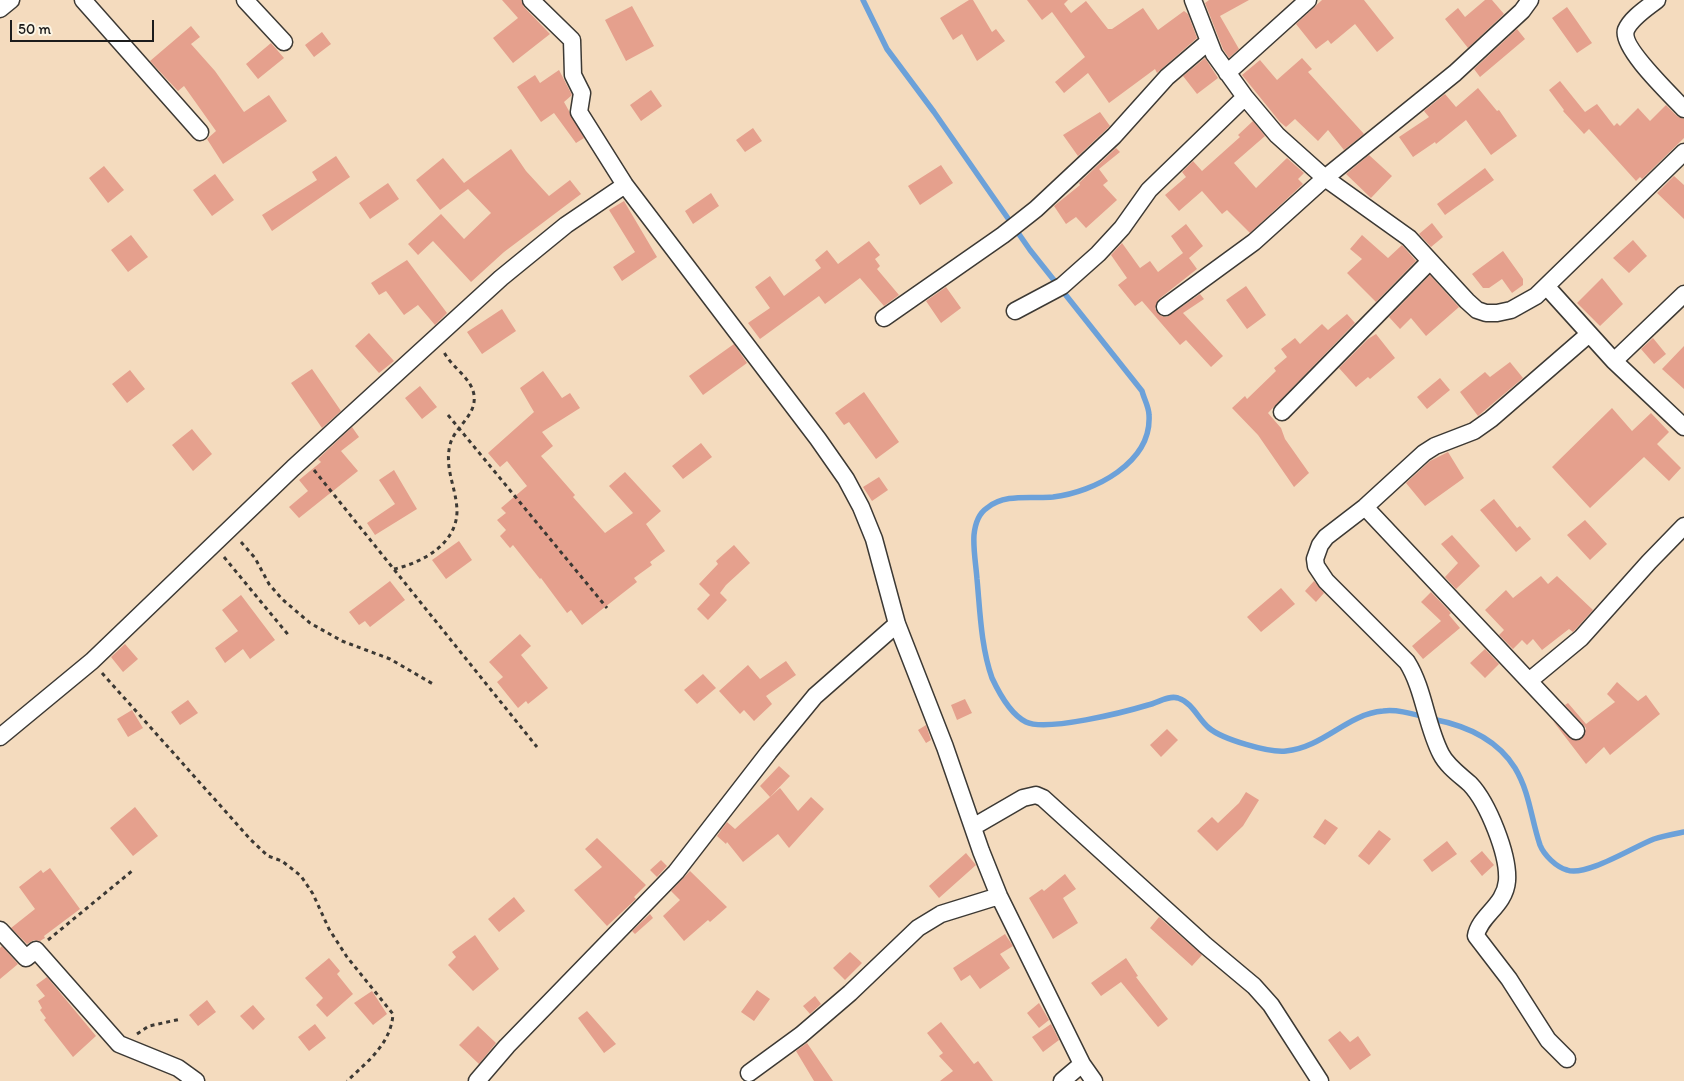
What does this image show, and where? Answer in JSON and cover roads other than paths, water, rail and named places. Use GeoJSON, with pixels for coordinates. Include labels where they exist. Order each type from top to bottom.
{"type":"FeatureCollection","features":[{"type":"Feature","properties":{"kind":"street"},"geometry":{"type":"LineString","coordinates":[[0,9],[11,0]]}},
{"type":"Feature","properties":{"kind":"street"},"geometry":{"type":"LineString","coordinates":[[83,0],[200,132]]}},
{"type":"Feature","properties":{"kind":"street"},"geometry":{"type":"LineString","coordinates":[[245,0],[284,42]]}},
{"type":"Feature","properties":{"kind":"street"},"geometry":{"type":"LineString","coordinates":[[531,0],[572,40],[573,75],[582,93],[579,112],[625,185],[846,479],[861,506],[874,539],[897,624],[945,747],[999,896],[1082,1064],[1094,1081]]}},
{"type":"Feature","properties":{"kind":"street"},"geometry":{"type":"LineString","coordinates":[[1193,0],[1208,42],[1227,73],[1277,135],[1325,178],[1396,227],[1477,310],[1486,314],[1511,310],[1536,296],[1684,152]]}},
{"type":"Feature","properties":{"kind":"street"},"geometry":{"type":"LineString","coordinates":[[1227,73],[1308,0]]}},
{"type":"Feature","properties":{"kind":"street"},"geometry":{"type":"LineString","coordinates":[[1165,307],[1254,242],[1325,178],[1455,73],[1522,11],[1530,0]]}},
{"type":"Feature","properties":{"kind":"street"},"geometry":{"type":"LineString","coordinates":[[1656,0],[1632,22],[1626,30],[1625,37],[1633,53],[1684,109]]}},
{"type":"Feature","properties":{"kind":"street"},"geometry":{"type":"LineString","coordinates":[[884,318],[1019,223],[1114,136],[1167,77],[1208,42]]}},
{"type":"Feature","properties":{"kind":"street"},"geometry":{"type":"LineString","coordinates":[[1015,311],[1055,290],[1098,254],[1122,228],[1149,190],[1245,97]]}},
{"type":"Feature","properties":{"kind":"street"},"geometry":{"type":"LineString","coordinates":[[0,737],[92,661],[304,458],[502,278],[566,225],[625,185]]}},
{"type":"Feature","properties":{"kind":"street"},"geometry":{"type":"LineString","coordinates":[[1282,412],[1430,261]]}},
{"type":"Feature","properties":{"kind":"street"},"geometry":{"type":"LineString","coordinates":[[1547,287],[1614,361],[1684,427]]}},
{"type":"Feature","properties":{"kind":"street"},"geometry":{"type":"LineString","coordinates":[[1614,361],[1684,294]]}},
{"type":"Feature","properties":{"kind":"street"},"geometry":{"type":"LineString","coordinates":[[1567,1060],[1548,1040],[1510,979],[1476,936],[1480,925],[1500,903],[1507,883],[1507,865],[1486,807],[1471,785],[1442,757],[1432,734],[1413,672],[1400,654],[1326,581],[1316,566],[1316,552],[1326,537],[1365,507],[1424,453],[1435,446],[1474,431],[1491,419],[1589,334]]}},
{"type":"Feature","properties":{"kind":"street"},"geometry":{"type":"LineString","coordinates":[[1365,507],[1576,731]]}},
{"type":"Feature","properties":{"kind":"street"},"geometry":{"type":"LineString","coordinates":[[1529,681],[1581,638],[1648,562],[1684,526]]}},
{"type":"Feature","properties":{"kind":"street"},"geometry":{"type":"LineString","coordinates":[[477,1081],[506,1046],[676,872],[815,696],[897,624]]}},
{"type":"Feature","properties":{"kind":"street"},"geometry":{"type":"LineString","coordinates":[[973,828],[1023,798],[1036,795],[1043,798],[1205,945],[1254,986],[1271,1005],[1320,1081]]}},
{"type":"Feature","properties":{"kind":"street"},"geometry":{"type":"LineString","coordinates":[[749,1073],[801,1035],[850,993],[918,928],[941,914],[999,896]]}},
{"type":"Feature","properties":{"kind":"street"},"geometry":{"type":"LineString","coordinates":[[0,930],[26,958],[36,950],[119,1044],[178,1068],[196,1081]]}},
{"type":"Feature","properties":{"kind":"street"},"geometry":{"type":"LineString","coordinates":[[1062,1081],[1082,1064]]}},
{"type":"Feature","properties":{"kind":"waterway"},"geometry":{"type":"LineString","coordinates":[[863,0],[887,49],[934,112],[1030,250],[1142,391],[1148,409],[1147,432],[1141,447],[1131,461],[1118,472],[1102,482],[1069,494],[1053,497],[1010,498],[1002,500],[984,510],[977,520],[974,531],[974,546],[985,654],[992,678],[1006,703],[1015,714],[1026,722],[1050,725],[1122,712],[1174,697],[1183,700],[1192,707],[1209,728],[1224,737],[1258,748],[1286,751],[1312,743],[1370,713],[1383,711],[1401,712],[1468,729],[1499,749],[1508,758],[1520,777],[1544,853],[1559,866],[1567,870],[1586,869],[1654,839],[1684,832]]}}]}
